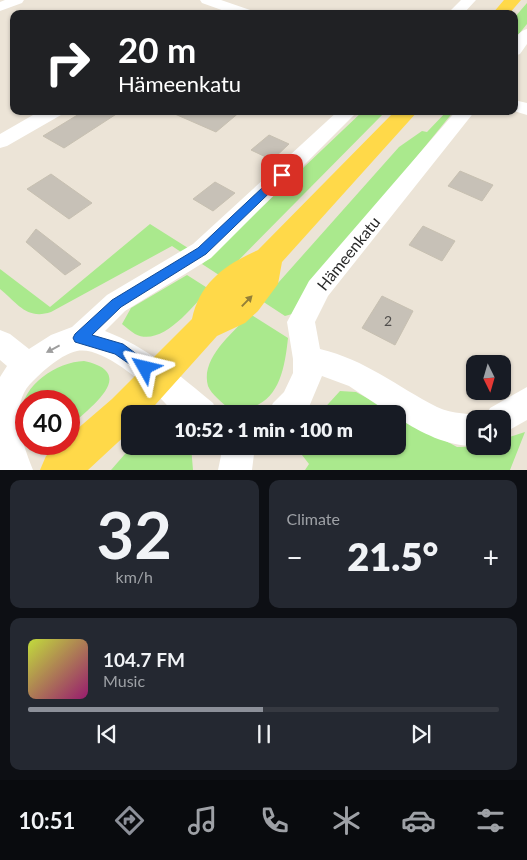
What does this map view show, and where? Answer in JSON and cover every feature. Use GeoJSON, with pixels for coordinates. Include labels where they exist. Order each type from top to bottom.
{"type":"FeatureCollection","features":[{"type":"Feature","properties":{"kind":"main road"},"geometry":{"type":"LineString","coordinates":[[504,10],[513,0]]}},
{"type":"Feature","properties":{"kind":"main road"},"geometry":{"type":"LineString","coordinates":[[60,470],[158,378],[206,326],[234,314],[258,290],[263,284],[268,258],[403,115]]}},
{"type":"Feature","properties":{"kind":"street"},"geometry":{"type":"LineString","coordinates":[[0,7],[17,0]]}},
{"type":"Feature","properties":{"kind":"street"},"geometry":{"type":"LineString","coordinates":[[208,0],[227,10]]}},
{"type":"Feature","properties":{"kind":"street"},"geometry":{"type":"LineString","coordinates":[[231,10],[248,0]]}},
{"type":"Feature","properties":{"kind":"street"},"geometry":{"type":"LineString","coordinates":[[458,10],[469,0]]}},
{"type":"Feature","properties":{"kind":"street"},"geometry":{"type":"LineString","coordinates":[[518,46],[527,34]]}},
{"type":"Feature","properties":{"kind":"street"},"geometry":{"type":"LineString","coordinates":[[0,142],[47,115]]}},
{"type":"Feature","properties":{"kind":"street"},"geometry":{"type":"LineString","coordinates":[[16,470],[10,462],[3,430],[3,412],[7,393],[15,379],[28,366],[52,348],[80,338],[116,303],[202,251],[346,115]]}},
{"type":"Feature","properties":{"kind":"street","name":"Hämeenkatu"},"geometry":{"type":"LineString","coordinates":[[293,405],[308,373],[308,359],[302,322],[318,289],[463,115]]}},
{"type":"Feature","properties":{"kind":"street"},"geometry":{"type":"LineString","coordinates":[[80,338],[119,348],[191,405]]}},
{"type":"Feature","properties":{"kind":"street"},"geometry":{"type":"LineString","coordinates":[[0,343],[28,366]]}},
{"type":"Feature","properties":{"kind":"street"},"geometry":{"type":"LineString","coordinates":[[308,359],[345,369],[446,428],[466,432]]}},
{"type":"Feature","properties":{"kind":"street"},"geometry":{"type":"LineString","coordinates":[[511,412],[527,402]]}},
{"type":"Feature","properties":{"kind":"street"},"geometry":{"type":"LineString","coordinates":[[235,470],[238,455]]}},
{"type":"Feature","properties":{"kind":"green space"},"geometry":{"type":"Polygon","coordinates":[[[527,3],[527,24],[518,35],[518,13],[527,3]]]}},
{"type":"Feature","properties":{"kind":"green space"},"geometry":{"type":"Polygon","coordinates":[[[359,115],[382,115],[222,277],[202,264],[359,115]]]}},
{"type":"Feature","properties":{"kind":"green space"},"geometry":{"type":"Polygon","coordinates":[[[443,115],[451,115],[299,301],[292,314],[285,316],[262,301],[399,147],[422,131],[427,132],[443,115]]]}},
{"type":"Feature","properties":{"kind":"green space"},"geometry":{"type":"Polygon","coordinates":[[[150,224],[188,248],[181,252],[172,246],[51,312],[43,314],[35,314],[23,309],[0,289],[0,269],[50,307],[150,224]]]}},
{"type":"Feature","properties":{"kind":"green space"},"geometry":{"type":"Polygon","coordinates":[[[187,275],[209,289],[176,323],[156,335],[145,337],[135,334],[122,324],[131,308],[187,275]]]}},
{"type":"Feature","properties":{"kind":"green space"},"geometry":{"type":"Polygon","coordinates":[[[250,314],[288,338],[284,366],[275,389],[257,405],[225,405],[208,386],[209,365],[220,346],[250,314]]]}},
{"type":"Feature","properties":{"kind":"green space"},"geometry":{"type":"Polygon","coordinates":[[[84,361],[100,367],[108,374],[109,382],[105,391],[80,417],[80,390],[31,390],[47,374],[59,367],[84,361]]]}},
{"type":"Feature","properties":{"kind":"green space"},"geometry":{"type":"Polygon","coordinates":[[[340,391],[356,392],[380,405],[327,405],[340,391]]]}},
{"type":"Feature","properties":{"kind":"green space"},"geometry":{"type":"Polygon","coordinates":[[[406,419],[457,447],[466,447],[466,455],[511,455],[511,436],[525,432],[510,470],[305,470],[309,464],[302,455],[406,455],[406,419]]]}},
{"type":"Feature","properties":{"kind":"green space"},"geometry":{"type":"Polygon","coordinates":[[[124,455],[192,455],[193,470],[111,470],[124,455]]]}},
{"type":"Feature","properties":{"kind":"building"},"geometry":{"type":"Polygon","coordinates":[[[77,115],[115,115],[64,148],[43,136],[77,115]]]}},
{"type":"Feature","properties":{"kind":"building"},"geometry":{"type":"Polygon","coordinates":[[[177,115],[236,115],[216,132],[177,115]]]}},
{"type":"Feature","properties":{"kind":"building"},"geometry":{"type":"Polygon","coordinates":[[[269,135],[289,144],[272,160],[251,150],[269,135]]]}},
{"type":"Feature","properties":{"kind":"building"},"geometry":{"type":"Polygon","coordinates":[[[460,171],[493,185],[482,201],[448,186],[460,171]]]}},
{"type":"Feature","properties":{"kind":"building"},"geometry":{"type":"Polygon","coordinates":[[[51,174],[92,203],[69,219],[27,189],[51,174]]]}},
{"type":"Feature","properties":{"kind":"building"},"geometry":{"type":"Polygon","coordinates":[[[215,182],[235,193],[213,211],[193,199],[215,182]]]}},
{"type":"Feature","properties":{"kind":"building"},"geometry":{"type":"Polygon","coordinates":[[[423,226],[455,241],[442,261],[409,245],[423,226]]]}},
{"type":"Feature","properties":{"kind":"building"},"geometry":{"type":"Polygon","coordinates":[[[36,229],[81,264],[65,275],[26,242],[36,229]]]}},
{"type":"Feature","properties":{"kind":"building"},"geometry":{"type":"Polygon","coordinates":[[[382,296],[413,311],[395,345],[362,328],[382,296]]]}},
{"type":"Feature","properties":{"kind":"route"},"geometry":{"type":"LineString","coordinates":[[145,368],[119,348],[80,338],[116,303],[202,251],[282,175]]}}]}
